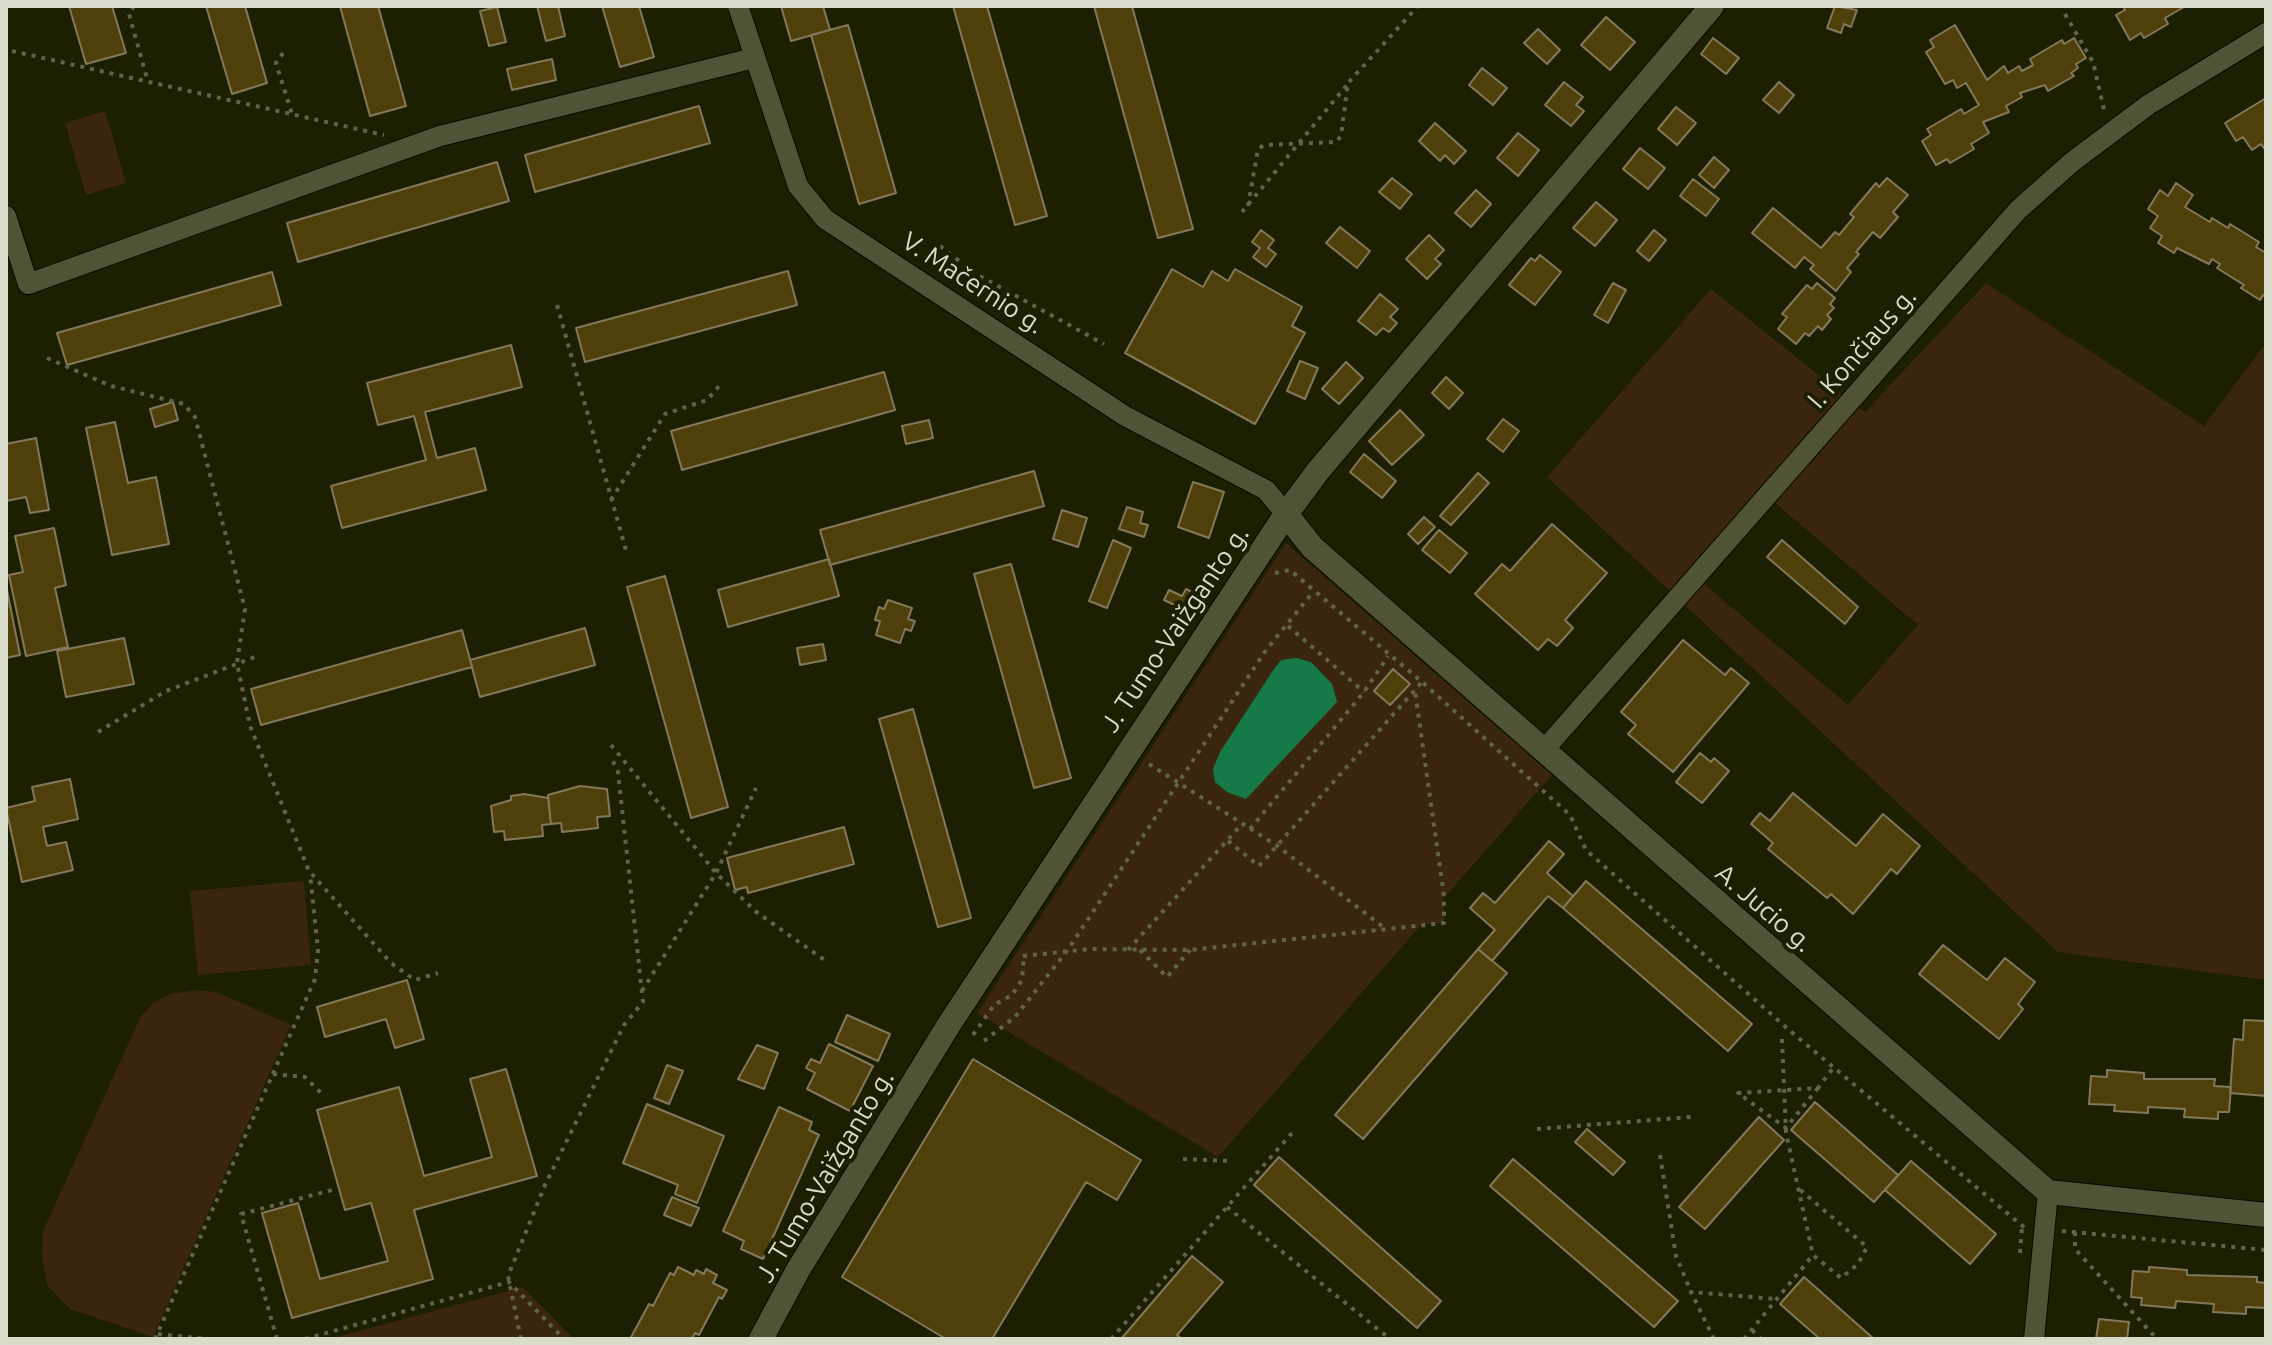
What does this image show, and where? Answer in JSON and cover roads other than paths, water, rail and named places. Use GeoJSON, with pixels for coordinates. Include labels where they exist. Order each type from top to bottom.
{"type":"FeatureCollection","features":[{"type":"Feature","properties":{"kind":"main road","name":"J. Tumo-Vaižganto g."},"geometry":{"type":"LineString","coordinates":[[761,1339],[798,1270],[950,1023],[1286,514],[1338,447],[1712,6]]}},
{"type":"Feature","properties":{"kind":"main road","name":"A. Jucio g."},"geometry":{"type":"LineString","coordinates":[[1286,514],[1312,547],[2048,1192]]}},
{"type":"Feature","properties":{"kind":"main road"},"geometry":{"type":"LineString","coordinates":[[2048,1192],[2266,1215]]}},
{"type":"Feature","properties":{"kind":"street","name":"V. Mačernio g."},"geometry":{"type":"LineString","coordinates":[[738,6],[798,186],[825,219],[1125,416],[1266,490],[1286,514]]}},
{"type":"Feature","properties":{"kind":"street","name":"I. Končiaus g."},"geometry":{"type":"LineString","coordinates":[[1543,751],[2018,210],[2148,105],[2266,33]]}},
{"type":"Feature","properties":{"kind":"street"},"geometry":{"type":"LineString","coordinates":[[6,216],[28,284],[421,143],[504,119],[754,58]]}},
{"type":"Feature","properties":{"kind":"street"},"geometry":{"type":"LineString","coordinates":[[2034,1339],[2048,1192]]}}]}
